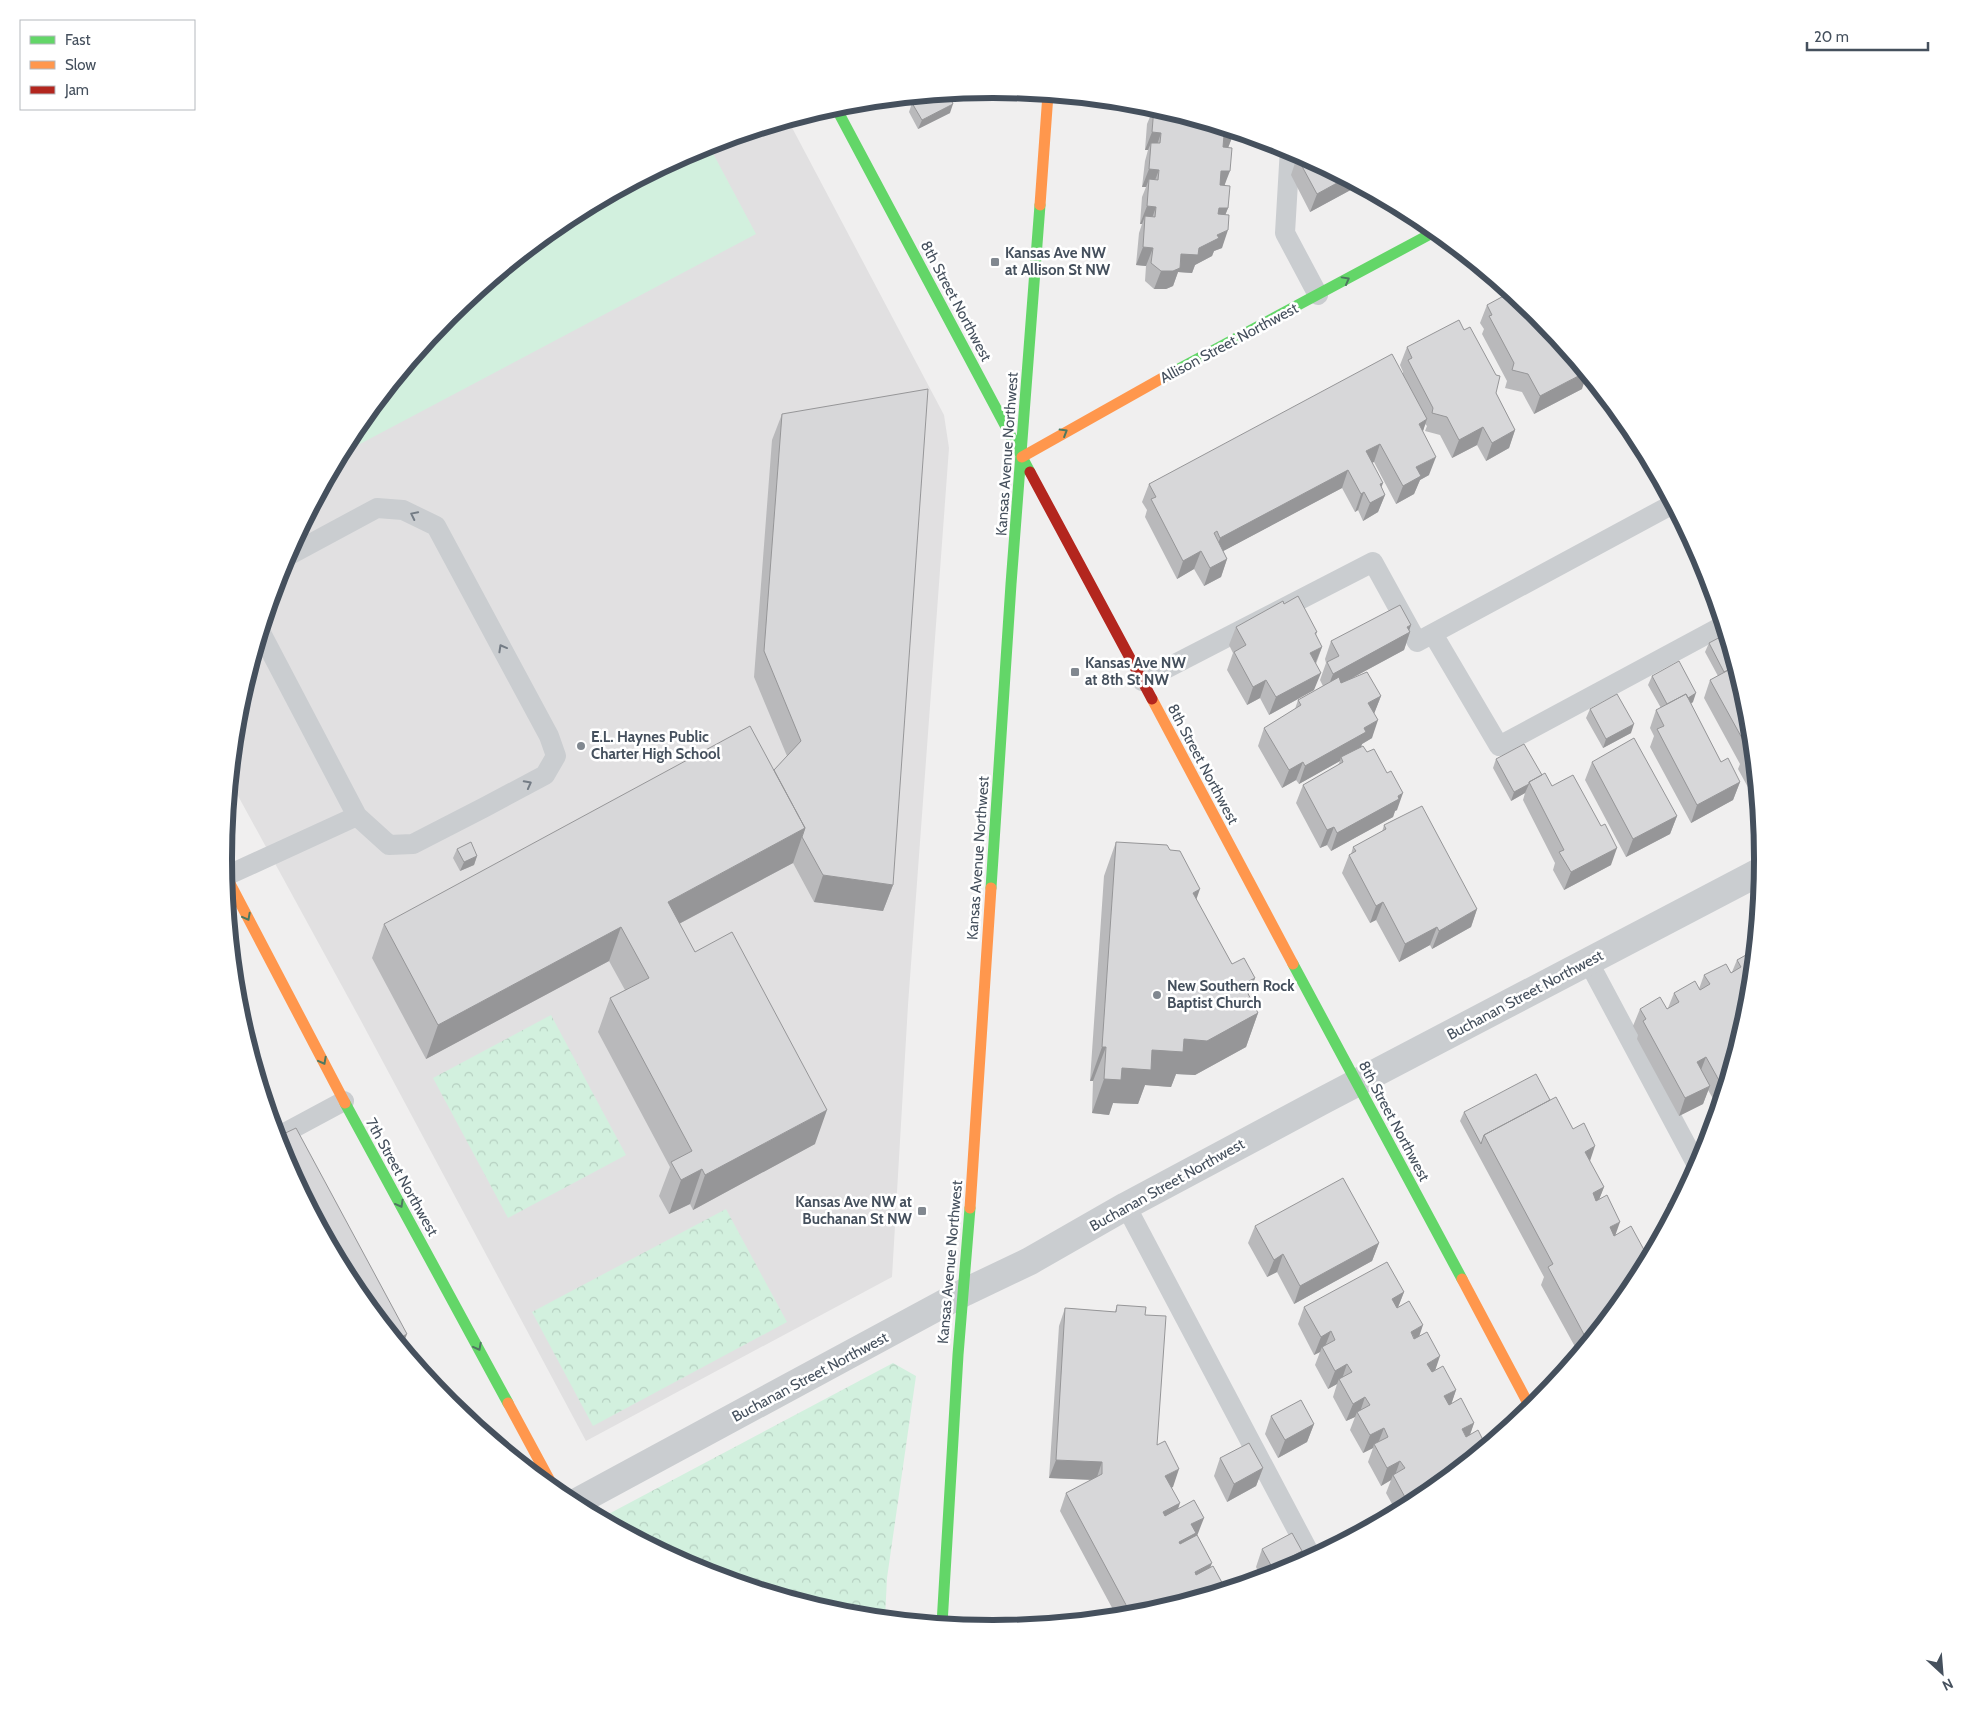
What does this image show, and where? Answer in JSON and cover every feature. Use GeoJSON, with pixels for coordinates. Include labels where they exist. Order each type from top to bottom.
{"type":"FeatureCollection","features":[{"type":"Feature","properties":{"kind":"street","name":"Kansas Avenue Northwest"},"geometry":{"type":"LineString","coordinates":[[942,1619],[958,1355],[965,1292],[1011,594],[1048,99]]}},
{"type":"Feature","properties":{"kind":"street","name":"8th Street Northwest"},"geometry":{"type":"LineString","coordinates":[[839,113],[1527,1402]]}},
{"type":"Feature","properties":{"kind":"street","name":"Allison Street Northwest"},"geometry":{"type":"LineString","coordinates":[[1022,457],[1097,413],[1429,235]]}},
{"type":"Feature","properties":{"kind":"street","name":"Buchanan Street Northwest"},"geometry":{"type":"LineString","coordinates":[[582,1499],[965,1292],[1030,1261],[1126,1206],[1357,1082],[1754,874]]}},
{"type":"Feature","properties":{"kind":"street","name":"7th Street Northwest"},"geometry":{"type":"LineString","coordinates":[[233,892],[344,1101],[547,1475]]}},
{"type":"Feature","properties":{"kind":"lane"},"geometry":{"type":"LineString","coordinates":[[1289,157],[1285,233],[1318,295]]}},
{"type":"Feature","properties":{"kind":"lane"},"geometry":{"type":"LineString","coordinates":[[1142,681],[1373,562],[1418,642],[1668,507]]}},
{"type":"Feature","properties":{"kind":"lane"},"geometry":{"type":"LineString","coordinates":[[265,640],[357,816],[389,845],[413,844],[485,807],[545,775],[556,756],[550,736],[436,526],[404,510],[377,508],[298,550]]}},
{"type":"Feature","properties":{"kind":"lane"},"geometry":{"type":"LineString","coordinates":[[1433,634],[1499,746],[1719,628]]}},
{"type":"Feature","properties":{"kind":"lane"},"geometry":{"type":"LineString","coordinates":[[233,873],[357,816]]}},
{"type":"Feature","properties":{"kind":"lane"},"geometry":{"type":"LineString","coordinates":[[1588,961],[1693,1159]]}},
{"type":"Feature","properties":{"kind":"lane"},"geometry":{"type":"LineString","coordinates":[[284,1133],[344,1101]]}},
{"type":"Feature","properties":{"kind":"lane"},"geometry":{"type":"LineString","coordinates":[[1126,1206],[1309,1552]]}},
{"type":"Feature","properties":{"kind":"shaded area","name":"E.L. Haynes Public Charter High School"},"geometry":{"type":"Polygon","coordinates":[[[791,125],[944,415],[949,448],[908,1005],[892,1277],[586,1441],[236,792],[247,710],[258,662],[272,614],[311,522],[334,478],[360,436],[389,395],[421,357],[491,286],[570,226],[657,176],[702,155],[791,125]]]}},
{"type":"Feature","properties":{"kind":"green space"},"geometry":{"type":"Polygon","coordinates":[[[712,151],[756,234],[353,448],[389,395],[421,357],[491,286],[570,226],[657,176],[712,151]]]}},
{"type":"Feature","properties":{"kind":"green space"},"geometry":{"type":"Polygon","coordinates":[[[551,1015],[626,1155],[508,1218],[433,1078],[551,1015]]]}},
{"type":"Feature","properties":{"kind":"green space"},"geometry":{"type":"Polygon","coordinates":[[[726,1209],[787,1322],[593,1426],[532,1312],[726,1209]]]}},
{"type":"Feature","properties":{"kind":"green space"},"geometry":{"type":"Polygon","coordinates":[[[893,1363],[916,1376],[887,1578],[885,1613],[796,1595],[749,1580],[702,1563],[657,1542],[607,1515],[893,1363]]]}},
{"type":"Feature","properties":{"kind":"building"},"geometry":{"type":"Polygon","coordinates":[[[951,99],[953,104],[922,120],[912,103],[951,99]]]}},
{"type":"Feature","properties":{"kind":"building"},"geometry":{"type":"Polygon","coordinates":[[[1153,115],[1191,123],[1229,135],[1224,135],[1223,147],[1232,148],[1230,171],[1221,171],[1220,185],[1230,186],[1228,208],[1219,208],[1218,214],[1229,215],[1228,230],[1217,235],[1219,238],[1199,248],[1198,255],[1181,254],[1180,268],[1173,271],[1161,271],[1151,263],[1153,248],[1143,247],[1145,216],[1155,217],[1156,207],[1147,206],[1149,179],[1158,180],[1159,170],[1149,169],[1151,143],[1160,143],[1161,133],[1152,132],[1153,115]]]}},
{"type":"Feature","properties":{"kind":"building"},"geometry":{"type":"Polygon","coordinates":[[[1300,162],[1340,181],[1317,194],[1300,162]]]}},
{"type":"Feature","properties":{"kind":"building"},"geometry":{"type":"Polygon","coordinates":[[[1505,295],[1581,375],[1540,396],[1528,374],[1512,370],[1514,363],[1489,316],[1492,315],[1487,305],[1505,295]]]}},
{"type":"Feature","properties":{"kind":"building"},"geometry":{"type":"Polygon","coordinates":[[[1459,320],[1464,330],[1470,327],[1496,375],[1500,376],[1496,393],[1515,430],[1492,443],[1483,427],[1459,440],[1447,417],[1432,413],[1433,408],[1408,360],[1412,358],[1407,347],[1459,320]]]}},
{"type":"Feature","properties":{"kind":"building"},"geometry":{"type":"Polygon","coordinates":[[[1392,354],[1427,419],[1419,424],[1436,457],[1416,467],[1421,476],[1403,486],[1380,444],[1366,451],[1383,483],[1380,484],[1385,495],[1370,503],[1364,492],[1361,494],[1348,470],[1220,538],[1217,531],[1214,533],[1227,559],[1210,568],[1201,551],[1183,561],[1151,499],[1156,497],[1149,484],[1392,354]]]}},
{"type":"Feature","properties":{"kind":"building"},"geometry":{"type":"Polygon","coordinates":[[[928,389],[893,885],[823,875],[802,837],[805,828],[774,770],[801,741],[764,651],[782,414],[928,389]]]}},
{"type":"Feature","properties":{"kind":"building"},"geometry":{"type":"Polygon","coordinates":[[[1298,596],[1317,632],[1315,633],[1322,647],[1310,653],[1321,673],[1276,697],[1266,680],[1253,687],[1234,652],[1246,645],[1236,627],[1283,601],[1284,604],[1298,596]]]}},
{"type":"Feature","properties":{"kind":"building"},"geometry":{"type":"Polygon","coordinates":[[[1400,605],[1411,625],[1407,627],[1410,632],[1333,674],[1327,662],[1339,656],[1331,641],[1400,605]]]}},
{"type":"Feature","properties":{"kind":"building"},"geometry":{"type":"Polygon","coordinates":[[[1722,636],[1731,669],[1724,672],[1709,643],[1722,636]]]}},
{"type":"Feature","properties":{"kind":"building"},"geometry":{"type":"Polygon","coordinates":[[[1679,661],[1696,693],[1688,698],[1686,694],[1667,704],[1652,676],[1679,661]]]}},
{"type":"Feature","properties":{"kind":"building"},"geometry":{"type":"Polygon","coordinates":[[[1731,669],[1746,744],[1710,680],[1731,669]]]}},
{"type":"Feature","properties":{"kind":"building"},"geometry":{"type":"Polygon","coordinates":[[[1367,672],[1381,696],[1368,703],[1378,720],[1364,728],[1366,732],[1305,766],[1303,762],[1289,770],[1264,728],[1301,705],[1298,700],[1339,677],[1341,683],[1367,672]]]}},
{"type":"Feature","properties":{"kind":"building"},"geometry":{"type":"Polygon","coordinates":[[[1617,694],[1634,724],[1606,739],[1590,709],[1617,694]]]}},
{"type":"Feature","properties":{"kind":"building"},"geometry":{"type":"Polygon","coordinates":[[[1686,694],[1721,762],[1728,758],[1740,782],[1697,805],[1657,729],[1664,726],[1656,710],[1686,694]]]}},
{"type":"Feature","properties":{"kind":"building"},"geometry":{"type":"Polygon","coordinates":[[[750,726],[805,828],[668,902],[695,952],[732,932],[827,1110],[705,1175],[702,1169],[681,1180],[671,1162],[692,1151],[610,998],[649,978],[621,927],[438,1025],[384,924],[750,726]]]}},
{"type":"Feature","properties":{"kind":"building"},"geometry":{"type":"Polygon","coordinates":[[[1634,738],[1677,816],[1633,839],[1592,762],[1634,738]]]}},
{"type":"Feature","properties":{"kind":"building"},"geometry":{"type":"Polygon","coordinates":[[[1524,744],[1542,775],[1514,792],[1496,759],[1524,744]]]}},
{"type":"Feature","properties":{"kind":"building"},"geometry":{"type":"Polygon","coordinates":[[[1363,746],[1367,752],[1374,749],[1387,773],[1391,771],[1403,793],[1398,796],[1399,799],[1337,833],[1334,827],[1327,830],[1303,785],[1343,762],[1341,757],[1363,746]]]}},
{"type":"Feature","properties":{"kind":"building"},"geometry":{"type":"Polygon","coordinates":[[[1545,773],[1552,786],[1573,775],[1601,826],[1605,824],[1617,848],[1571,872],[1559,852],[1564,850],[1529,782],[1545,773]]]}},
{"type":"Feature","properties":{"kind":"building"},"geometry":{"type":"Polygon","coordinates":[[[1422,806],[1477,909],[1439,931],[1437,927],[1405,944],[1383,902],[1376,906],[1349,855],[1356,851],[1353,847],[1386,829],[1384,825],[1422,806]]]}},
{"type":"Feature","properties":{"kind":"building"},"geometry":{"type":"Polygon","coordinates":[[[471,842],[477,856],[464,862],[457,849],[471,842]]]}},
{"type":"Feature","properties":{"kind":"building","name":"New Southern Rock Baptist Church"},"geometry":{"type":"Polygon","coordinates":[[[1116,842],[1167,845],[1170,850],[1180,851],[1200,889],[1193,893],[1232,964],[1244,958],[1255,978],[1243,984],[1258,1013],[1207,1041],[1184,1039],[1183,1052],[1152,1050],[1151,1070],[1122,1068],[1121,1080],[1104,1079],[1106,1047],[1102,1047],[1116,842]]]}},
{"type":"Feature","properties":{"kind":"building"},"geometry":{"type":"Polygon","coordinates":[[[1748,954],[1740,1008],[1721,1084],[1706,1057],[1697,1062],[1710,1086],[1685,1098],[1643,1021],[1646,1019],[1640,1009],[1660,997],[1667,1009],[1679,1002],[1674,993],[1695,981],[1700,990],[1710,984],[1704,975],[1726,964],[1731,973],[1741,967],[1737,960],[1748,954]]]}},
{"type":"Feature","properties":{"kind":"building"},"geometry":{"type":"Polygon","coordinates":[[[1536,1074],[1550,1100],[1484,1135],[1481,1144],[1464,1112],[1536,1074]]]}},
{"type":"Feature","properties":{"kind":"building"},"geometry":{"type":"Polygon","coordinates":[[[1556,1097],[1573,1129],[1584,1123],[1595,1146],[1585,1152],[1604,1187],[1593,1193],[1596,1201],[1607,1195],[1620,1222],[1610,1227],[1614,1236],[1631,1226],[1645,1252],[1627,1282],[1586,1338],[1548,1267],[1553,1264],[1484,1135],[1556,1097]]]}},
{"type":"Feature","properties":{"kind":"building"},"geometry":{"type":"Polygon","coordinates":[[[296,1128],[407,1334],[401,1337],[389,1323],[360,1282],[334,1240],[311,1196],[284,1134],[296,1128]]]}},
{"type":"Feature","properties":{"kind":"building"},"geometry":{"type":"Polygon","coordinates":[[[1343,1178],[1379,1243],[1300,1286],[1283,1254],[1274,1260],[1255,1226],[1343,1178]]]}},
{"type":"Feature","properties":{"kind":"building"},"geometry":{"type":"Polygon","coordinates":[[[1387,1262],[1404,1292],[1392,1299],[1397,1308],[1409,1301],[1423,1325],[1411,1332],[1414,1339],[1427,1332],[1440,1356],[1427,1364],[1432,1372],[1443,1366],[1456,1390],[1444,1396],[1449,1405],[1461,1398],[1474,1423],[1462,1429],[1466,1437],[1478,1430],[1484,1442],[1406,1499],[1393,1475],[1405,1468],[1400,1461],[1387,1468],[1374,1444],[1388,1437],[1384,1428],[1370,1435],[1357,1412],[1370,1405],[1365,1397],[1353,1404],[1339,1379],[1352,1372],[1347,1364],[1335,1371],[1322,1347],[1335,1340],[1331,1331],[1321,1337],[1304,1307],[1387,1262]]]}},
{"type":"Feature","properties":{"kind":"building"},"geometry":{"type":"Polygon","coordinates":[[[1117,1305],[1146,1307],[1145,1315],[1166,1316],[1157,1445],[1165,1441],[1179,1469],[1165,1476],[1180,1503],[1163,1512],[1165,1516],[1194,1500],[1204,1518],[1191,1524],[1196,1533],[1179,1542],[1180,1544],[1197,1535],[1212,1563],[1195,1572],[1196,1575],[1213,1566],[1223,1585],[1191,1595],[1128,1608],[1066,1493],[1102,1474],[1102,1462],[1056,1460],[1065,1308],[1116,1312],[1117,1305]]]}},
{"type":"Feature","properties":{"kind":"building"},"geometry":{"type":"Polygon","coordinates":[[[1301,1400],[1314,1424],[1285,1440],[1271,1416],[1301,1400]]]}},
{"type":"Feature","properties":{"kind":"building"},"geometry":{"type":"Polygon","coordinates":[[[1249,1443],[1263,1468],[1234,1484],[1220,1458],[1249,1443]]]}},
{"type":"Feature","properties":{"kind":"building"},"geometry":{"type":"Polygon","coordinates":[[[1292,1533],[1302,1551],[1272,1567],[1262,1549],[1292,1533]]]}},
{"type":"Feature","properties":{"kind":"traffic: fast"},"geometry":{"type":"LineString","coordinates":[[839,113],[1030,472]]}},
{"type":"Feature","properties":{"kind":"traffic: fast"},"geometry":{"type":"LineString","coordinates":[[991,888],[1011,584],[1040,205]]}},
{"type":"Feature","properties":{"kind":"traffic: fast"},"geometry":{"type":"LineString","coordinates":[[1173,372],[1429,235]]}},
{"type":"Feature","properties":{"kind":"traffic: fast"},"geometry":{"type":"LineString","coordinates":[[1293,964],[1462,1279]]}},
{"type":"Feature","properties":{"kind":"traffic: fast"},"geometry":{"type":"LineString","coordinates":[[345,1103],[508,1403]]}},
{"type":"Feature","properties":{"kind":"traffic: fast"},"geometry":{"type":"LineString","coordinates":[[942,1619],[958,1355],[970,1208]]}},
{"type":"Feature","properties":{"kind":"traffic: slow"},"geometry":{"type":"LineString","coordinates":[[1040,205],[1048,99]]}},
{"type":"Feature","properties":{"kind":"traffic: slow"},"geometry":{"type":"LineString","coordinates":[[1022,457],[1173,372]]}},
{"type":"Feature","properties":{"kind":"traffic: slow"},"geometry":{"type":"LineString","coordinates":[[1152,699],[1293,964]]}},
{"type":"Feature","properties":{"kind":"traffic: slow"},"geometry":{"type":"LineString","coordinates":[[970,1208],[991,888]]}},
{"type":"Feature","properties":{"kind":"traffic: slow"},"geometry":{"type":"LineString","coordinates":[[233,890],[345,1103]]}},
{"type":"Feature","properties":{"kind":"traffic: slow"},"geometry":{"type":"LineString","coordinates":[[1462,1279],[1527,1402]]}},
{"type":"Feature","properties":{"kind":"traffic: slow"},"geometry":{"type":"LineString","coordinates":[[508,1403],[547,1475]]}},
{"type":"Feature","properties":{"kind":"traffic: jam"},"geometry":{"type":"LineString","coordinates":[[1030,472],[1152,699]]}},
{"type":"Feature","properties":{"kind":"place","name":"Kansas Ave NW at Allison St NW"},"geometry":{"type":"Point","coordinates":[995,262]}},
{"type":"Feature","properties":{"kind":"place","name":"Kansas Ave NW at 8th St NW"},"geometry":{"type":"Point","coordinates":[1075,672]}},
{"type":"Feature","properties":{"kind":"place","name":"E.L. Haynes Public Charter High School"},"geometry":{"type":"Point","coordinates":[581,746]}},
{"type":"Feature","properties":{"kind":"place","name":"New Southern Rock Baptist Church"},"geometry":{"type":"Point","coordinates":[1157,995]}},
{"type":"Feature","properties":{"kind":"place","name":"Kansas Ave NW at Buchanan St NW"},"geometry":{"type":"Point","coordinates":[922,1211]}}]}
